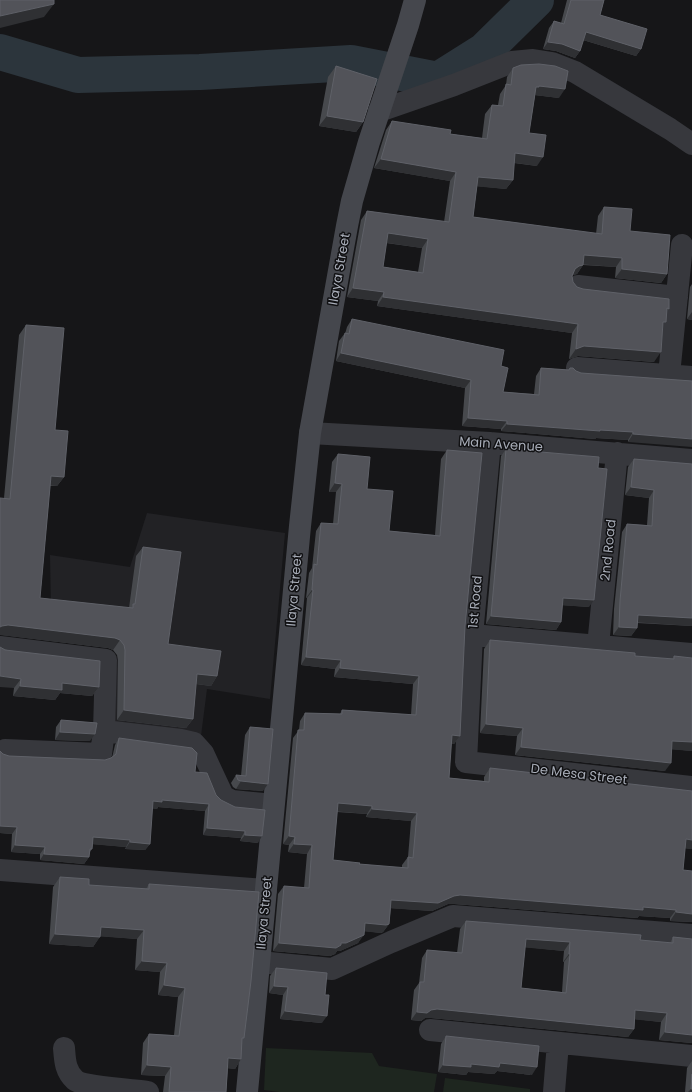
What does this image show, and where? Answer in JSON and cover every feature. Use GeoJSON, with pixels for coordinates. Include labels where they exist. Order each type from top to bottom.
{"type":"FeatureCollection","features":[{"type":"Feature","properties":{"kind":"main road","name":"Ilaya Street"},"geometry":{"type":"LineString","coordinates":[[247,1092],[273,805],[310,434],[352,202],[381,103],[415,0]]}},
{"type":"Feature","properties":{"kind":"street"},"geometry":{"type":"LineString","coordinates":[[381,103],[454,85],[512,62],[533,60],[552,63],[575,72],[692,144]]}},
{"type":"Feature","properties":{"kind":"street"},"geometry":{"type":"LineString","coordinates":[[669,375],[682,245]]}},
{"type":"Feature","properties":{"kind":"street"},"geometry":{"type":"LineString","coordinates":[[578,286],[677,297]]}},
{"type":"Feature","properties":{"kind":"street"},"geometry":{"type":"LineString","coordinates":[[577,368],[692,377]]}},
{"type":"Feature","properties":{"kind":"street","name":"Main Avenue"},"geometry":{"type":"LineString","coordinates":[[310,434],[490,443],[692,460]]}},
{"type":"Feature","properties":{"kind":"street","name":"1st Road"},"geometry":{"type":"LineString","coordinates":[[466,762],[472,635],[490,443]]}},
{"type":"Feature","properties":{"kind":"street","name":"2nd Road"},"geometry":{"type":"LineString","coordinates":[[598,646],[617,453]]}},
{"type":"Feature","properties":{"kind":"street"},"geometry":{"type":"LineString","coordinates":[[472,635],[692,654]]}},
{"type":"Feature","properties":{"kind":"street"},"geometry":{"type":"LineString","coordinates":[[0,647],[106,660],[102,754],[5,750]]}},
{"type":"Feature","properties":{"kind":"street"},"geometry":{"type":"LineString","coordinates":[[104,731],[181,740],[194,743],[203,753],[223,796],[232,801],[273,805]]}},
{"type":"Feature","properties":{"kind":"street","name":"De Mesa Street"},"geometry":{"type":"LineString","coordinates":[[466,762],[692,787]]}},
{"type":"Feature","properties":{"kind":"street"},"geometry":{"type":"LineString","coordinates":[[0,870],[266,890]]}},
{"type":"Feature","properties":{"kind":"street"},"geometry":{"type":"LineString","coordinates":[[259,962],[332,969],[453,916],[692,935]]}},
{"type":"Feature","properties":{"kind":"street"},"geometry":{"type":"LineString","coordinates":[[430,1030],[692,1056]]}},
{"type":"Feature","properties":{"kind":"street"},"geometry":{"type":"LineString","coordinates":[[554,1092],[558,1043]]}},
{"type":"Feature","properties":{"kind":"street"},"geometry":{"type":"LineString","coordinates":[[64,1048],[65,1065],[68,1072],[77,1081],[87,1084],[148,1092]]}},
{"type":"Feature","properties":{"kind":"shaded area"},"geometry":{"type":"Polygon","coordinates":[[[147,513],[285,533],[270,699],[207,689],[201,736],[108,724],[123,618],[51,607],[50,555],[130,567],[147,513]]]}},
{"type":"Feature","properties":{"kind":"shaded area"},"geometry":{"type":"Polygon","coordinates":[[[266,1048],[372,1053],[379,1066],[437,1074],[434,1092],[279,1092],[264,1090],[266,1048]]]}},
{"type":"Feature","properties":{"kind":"shaded area"},"geometry":{"type":"Polygon","coordinates":[[[445,1078],[530,1089],[530,1092],[443,1092],[445,1078]]]}},
{"type":"Feature","properties":{"kind":"building"},"geometry":{"type":"Polygon","coordinates":[[[0,0],[54,0],[54,4],[0,16],[0,0]]]}},
{"type":"Feature","properties":{"kind":"building"},"geometry":{"type":"Polygon","coordinates":[[[571,0],[604,0],[600,15],[647,29],[641,49],[586,32],[580,51],[562,44],[548,42],[554,21],[564,24],[571,0]]]}},
{"type":"Feature","properties":{"kind":"building"},"geometry":{"type":"Polygon","coordinates":[[[539,64],[555,66],[568,71],[565,89],[539,86],[536,87],[529,133],[546,135],[543,157],[515,153],[513,180],[478,177],[473,217],[602,234],[604,207],[632,209],[630,231],[670,235],[667,274],[622,269],[622,258],[584,255],[583,265],[575,269],[572,276],[573,282],[577,287],[583,289],[669,299],[669,309],[667,308],[666,322],[663,322],[661,352],[584,346],[576,349],[578,324],[383,297],[384,292],[353,288],[367,211],[449,222],[456,172],[381,159],[392,121],[451,130],[450,134],[487,139],[492,105],[503,106],[506,84],[511,85],[513,68],[521,65],[539,64]],[[388,233],[383,267],[423,273],[428,239],[388,233]]]}},
{"type":"Feature","properties":{"kind":"building"},"geometry":{"type":"Polygon","coordinates":[[[336,66],[377,79],[363,122],[327,116],[336,66]]]}},
{"type":"Feature","properties":{"kind":"building"},"geometry":{"type":"Polygon","coordinates":[[[352,319],[504,350],[501,366],[508,368],[503,392],[539,395],[541,368],[569,370],[570,368],[573,368],[581,373],[692,381],[692,439],[633,434],[633,432],[507,424],[507,421],[468,418],[471,380],[341,353],[345,333],[349,334],[352,319]]]}},
{"type":"Feature","properties":{"kind":"building"},"geometry":{"type":"Polygon","coordinates":[[[26,325],[64,328],[55,430],[68,431],[64,477],[51,476],[40,598],[133,608],[133,604],[135,604],[143,547],[181,552],[168,644],[221,651],[217,676],[197,674],[193,719],[124,710],[125,650],[124,645],[120,640],[115,638],[8,625],[0,627],[0,498],[10,499],[26,325]]]}},
{"type":"Feature","properties":{"kind":"building"},"geometry":{"type":"Polygon","coordinates":[[[506,449],[599,457],[598,468],[607,469],[594,600],[563,598],[561,622],[491,616],[506,449]]]}},
{"type":"Feature","properties":{"kind":"building"},"geometry":{"type":"Polygon","coordinates":[[[447,450],[482,453],[465,626],[460,736],[452,735],[449,778],[489,782],[490,768],[692,791],[692,840],[686,839],[683,870],[692,871],[692,914],[676,912],[676,910],[643,907],[643,910],[460,895],[438,903],[391,900],[389,924],[365,923],[364,935],[346,943],[341,943],[341,945],[336,948],[279,943],[284,886],[309,888],[312,845],[294,844],[295,837],[289,836],[298,730],[304,730],[305,713],[342,714],[342,710],[416,715],[419,676],[340,668],[341,660],[306,657],[313,590],[314,564],[317,565],[321,523],[338,524],[342,484],[335,483],[338,454],[370,457],[367,489],[393,491],[389,531],[440,536],[447,450]],[[338,803],[333,860],[360,863],[359,864],[408,868],[408,857],[413,858],[417,813],[372,809],[372,806],[338,803]]]}},
{"type":"Feature","properties":{"kind":"building"},"geometry":{"type":"Polygon","coordinates":[[[634,459],[692,464],[692,618],[638,615],[637,628],[619,627],[627,524],[652,526],[654,490],[631,487],[634,459]]]}},
{"type":"Feature","properties":{"kind":"building"},"geometry":{"type":"Polygon","coordinates":[[[490,640],[635,653],[635,656],[674,659],[674,656],[692,658],[692,742],[672,741],[671,763],[521,747],[523,728],[486,724],[490,640]]]}},
{"type":"Feature","properties":{"kind":"building"},"geometry":{"type":"Polygon","coordinates":[[[0,647],[5,650],[100,661],[99,687],[62,683],[62,690],[20,686],[21,679],[0,676],[0,647]]]}},
{"type":"Feature","properties":{"kind":"building"},"geometry":{"type":"Polygon","coordinates":[[[61,720],[97,723],[95,734],[60,732],[61,720]]]}},
{"type":"Feature","properties":{"kind":"building"},"geometry":{"type":"Polygon","coordinates":[[[250,727],[273,729],[268,784],[241,781],[238,780],[236,775],[246,776],[250,727]]]}},
{"type":"Feature","properties":{"kind":"building"},"geometry":{"type":"Polygon","coordinates":[[[119,738],[192,748],[197,753],[195,772],[207,773],[216,795],[221,800],[235,807],[265,810],[262,836],[245,835],[245,831],[207,828],[209,804],[162,800],[162,802],[153,801],[150,844],[130,842],[130,840],[93,837],[92,849],[90,849],[89,857],[44,854],[45,847],[15,845],[17,827],[0,826],[0,751],[9,756],[105,760],[116,754],[119,738]]]}},
{"type":"Feature","properties":{"kind":"building"},"geometry":{"type":"Polygon","coordinates":[[[60,877],[89,879],[89,885],[149,889],[149,884],[259,892],[251,981],[244,1038],[242,1038],[241,1059],[228,1058],[226,1092],[169,1092],[171,1067],[147,1065],[149,1034],[179,1036],[185,988],[164,985],[167,963],[142,961],[144,930],[101,927],[100,937],[55,934],[60,877]]]}},
{"type":"Feature","properties":{"kind":"building"},"geometry":{"type":"Polygon","coordinates":[[[466,921],[641,935],[640,940],[673,943],[673,937],[692,939],[692,1035],[665,1032],[667,1013],[635,1010],[634,1029],[437,1009],[431,1010],[427,1013],[417,1012],[420,982],[424,982],[427,950],[462,953],[466,921]],[[526,939],[521,988],[566,993],[570,942],[526,939]]]}},
{"type":"Feature","properties":{"kind":"building"},"geometry":{"type":"Polygon","coordinates":[[[276,968],[327,973],[325,995],[329,995],[327,1016],[285,1011],[288,987],[274,986],[276,968]]]}},
{"type":"Feature","properties":{"kind":"building"},"geometry":{"type":"Polygon","coordinates":[[[446,1036],[539,1046],[537,1067],[500,1063],[499,1067],[471,1064],[471,1067],[443,1065],[446,1036]]]}},
{"type":"Feature","properties":{"kind":"waterway"},"geometry":{"type":"LineString","coordinates":[[0,52],[78,75],[200,72],[351,63],[438,80],[484,51],[536,0]]}}]}
